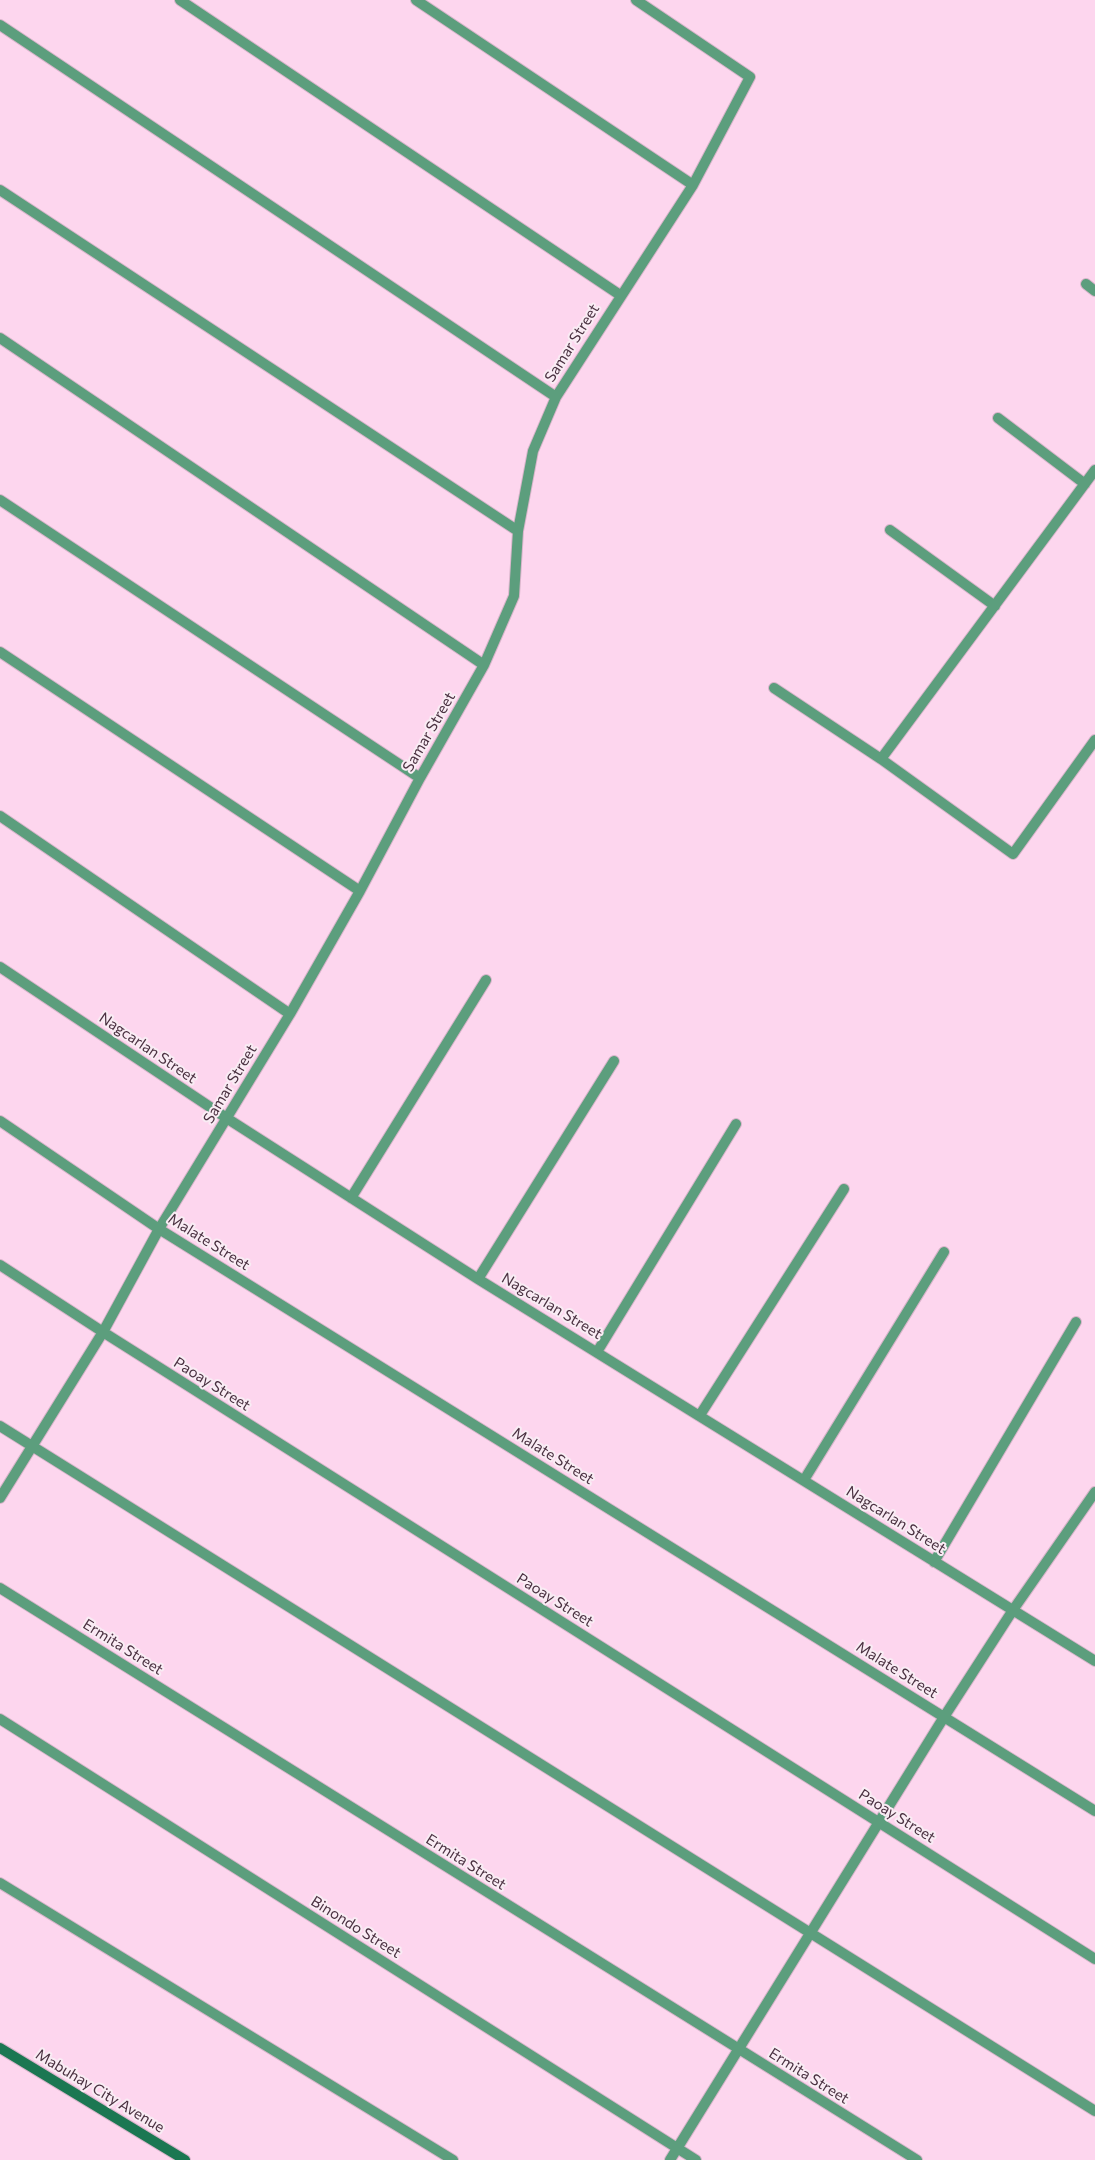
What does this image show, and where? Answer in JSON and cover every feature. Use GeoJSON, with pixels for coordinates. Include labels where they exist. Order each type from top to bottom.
{"type":"FeatureCollection","features":[{"type":"Feature","properties":{"kind":"street"},"geometry":{"type":"LineString","coordinates":[[180,0],[620,295]]}},
{"type":"Feature","properties":{"kind":"street"},"geometry":{"type":"LineString","coordinates":[[416,0],[692,185]]}},
{"type":"Feature","properties":{"kind":"street","name":"Samar Street"},"geometry":{"type":"LineString","coordinates":[[0,1498],[103,1332],[159,1229],[228,1119],[290,1014],[484,665],[514,596],[518,531],[533,451],[556,398],[692,185],[750,77],[636,0]]}},
{"type":"Feature","properties":{"kind":"street"},"geometry":{"type":"LineString","coordinates":[[0,25],[556,398]]}},
{"type":"Feature","properties":{"kind":"street"},"geometry":{"type":"LineString","coordinates":[[0,190],[518,531]]}},
{"type":"Feature","properties":{"kind":"street"},"geometry":{"type":"LineString","coordinates":[[1086,284],[1095,291]]}},
{"type":"Feature","properties":{"kind":"street"},"geometry":{"type":"LineString","coordinates":[[0,338],[484,665]]}},
{"type":"Feature","properties":{"kind":"street"},"geometry":{"type":"LineString","coordinates":[[998,418],[1085,484]]}},
{"type":"Feature","properties":{"kind":"street"},"geometry":{"type":"LineString","coordinates":[[881,759],[1095,470]]}},
{"type":"Feature","properties":{"kind":"street"},"geometry":{"type":"LineString","coordinates":[[0,500],[420,778]]}},
{"type":"Feature","properties":{"kind":"street"},"geometry":{"type":"LineString","coordinates":[[890,530],[995,606]]}},
{"type":"Feature","properties":{"kind":"street"},"geometry":{"type":"LineString","coordinates":[[0,652],[360,891]]}},
{"type":"Feature","properties":{"kind":"street"},"geometry":{"type":"LineString","coordinates":[[774,688],[881,759],[1013,854],[1095,740]]}},
{"type":"Feature","properties":{"kind":"street"},"geometry":{"type":"LineString","coordinates":[[0,816],[290,1014]]}},
{"type":"Feature","properties":{"kind":"street","name":"Nagcarlan Street"},"geometry":{"type":"LineString","coordinates":[[0,968],[351,1198],[1095,1661]]}},
{"type":"Feature","properties":{"kind":"street"},"geometry":{"type":"LineString","coordinates":[[351,1198],[486,980]]}},
{"type":"Feature","properties":{"kind":"street"},"geometry":{"type":"LineString","coordinates":[[478,1278],[614,1061]]}},
{"type":"Feature","properties":{"kind":"street","name":"Malate Street"},"geometry":{"type":"LineString","coordinates":[[0,1121],[159,1229],[1095,1811]]}},
{"type":"Feature","properties":{"kind":"street"},"geometry":{"type":"LineString","coordinates":[[597,1352],[736,1124]]}},
{"type":"Feature","properties":{"kind":"street"},"geometry":{"type":"LineString","coordinates":[[700,1415],[844,1189]]}},
{"type":"Feature","properties":{"kind":"street"},"geometry":{"type":"LineString","coordinates":[[804,1480],[944,1252]]}},
{"type":"Feature","properties":{"kind":"street","name":"Paoay Street"},"geometry":{"type":"LineString","coordinates":[[0,1265],[1095,1959]]}},
{"type":"Feature","properties":{"kind":"street"},"geometry":{"type":"LineString","coordinates":[[934,1562],[1076,1322]]}},
{"type":"Feature","properties":{"kind":"street"},"geometry":{"type":"LineString","coordinates":[[0,1426],[1095,2111]]}},
{"type":"Feature","properties":{"kind":"street"},"geometry":{"type":"LineString","coordinates":[[670,2160],[944,1717],[1013,1610],[1095,1492]]}},
{"type":"Feature","properties":{"kind":"street","name":"Ermita Street"},"geometry":{"type":"LineString","coordinates":[[0,1588],[917,2160]]}},
{"type":"Feature","properties":{"kind":"street","name":"Binondo Street"},"geometry":{"type":"LineString","coordinates":[[0,1719],[696,2160]]}},
{"type":"Feature","properties":{"kind":"street"},"geometry":{"type":"LineString","coordinates":[[0,1883],[453,2160]]}},
{"type":"Feature","properties":{"kind":"street","name":"Mabuhay City Avenue"},"geometry":{"type":"LineString","coordinates":[[0,2048],[185,2160]]}}]}
